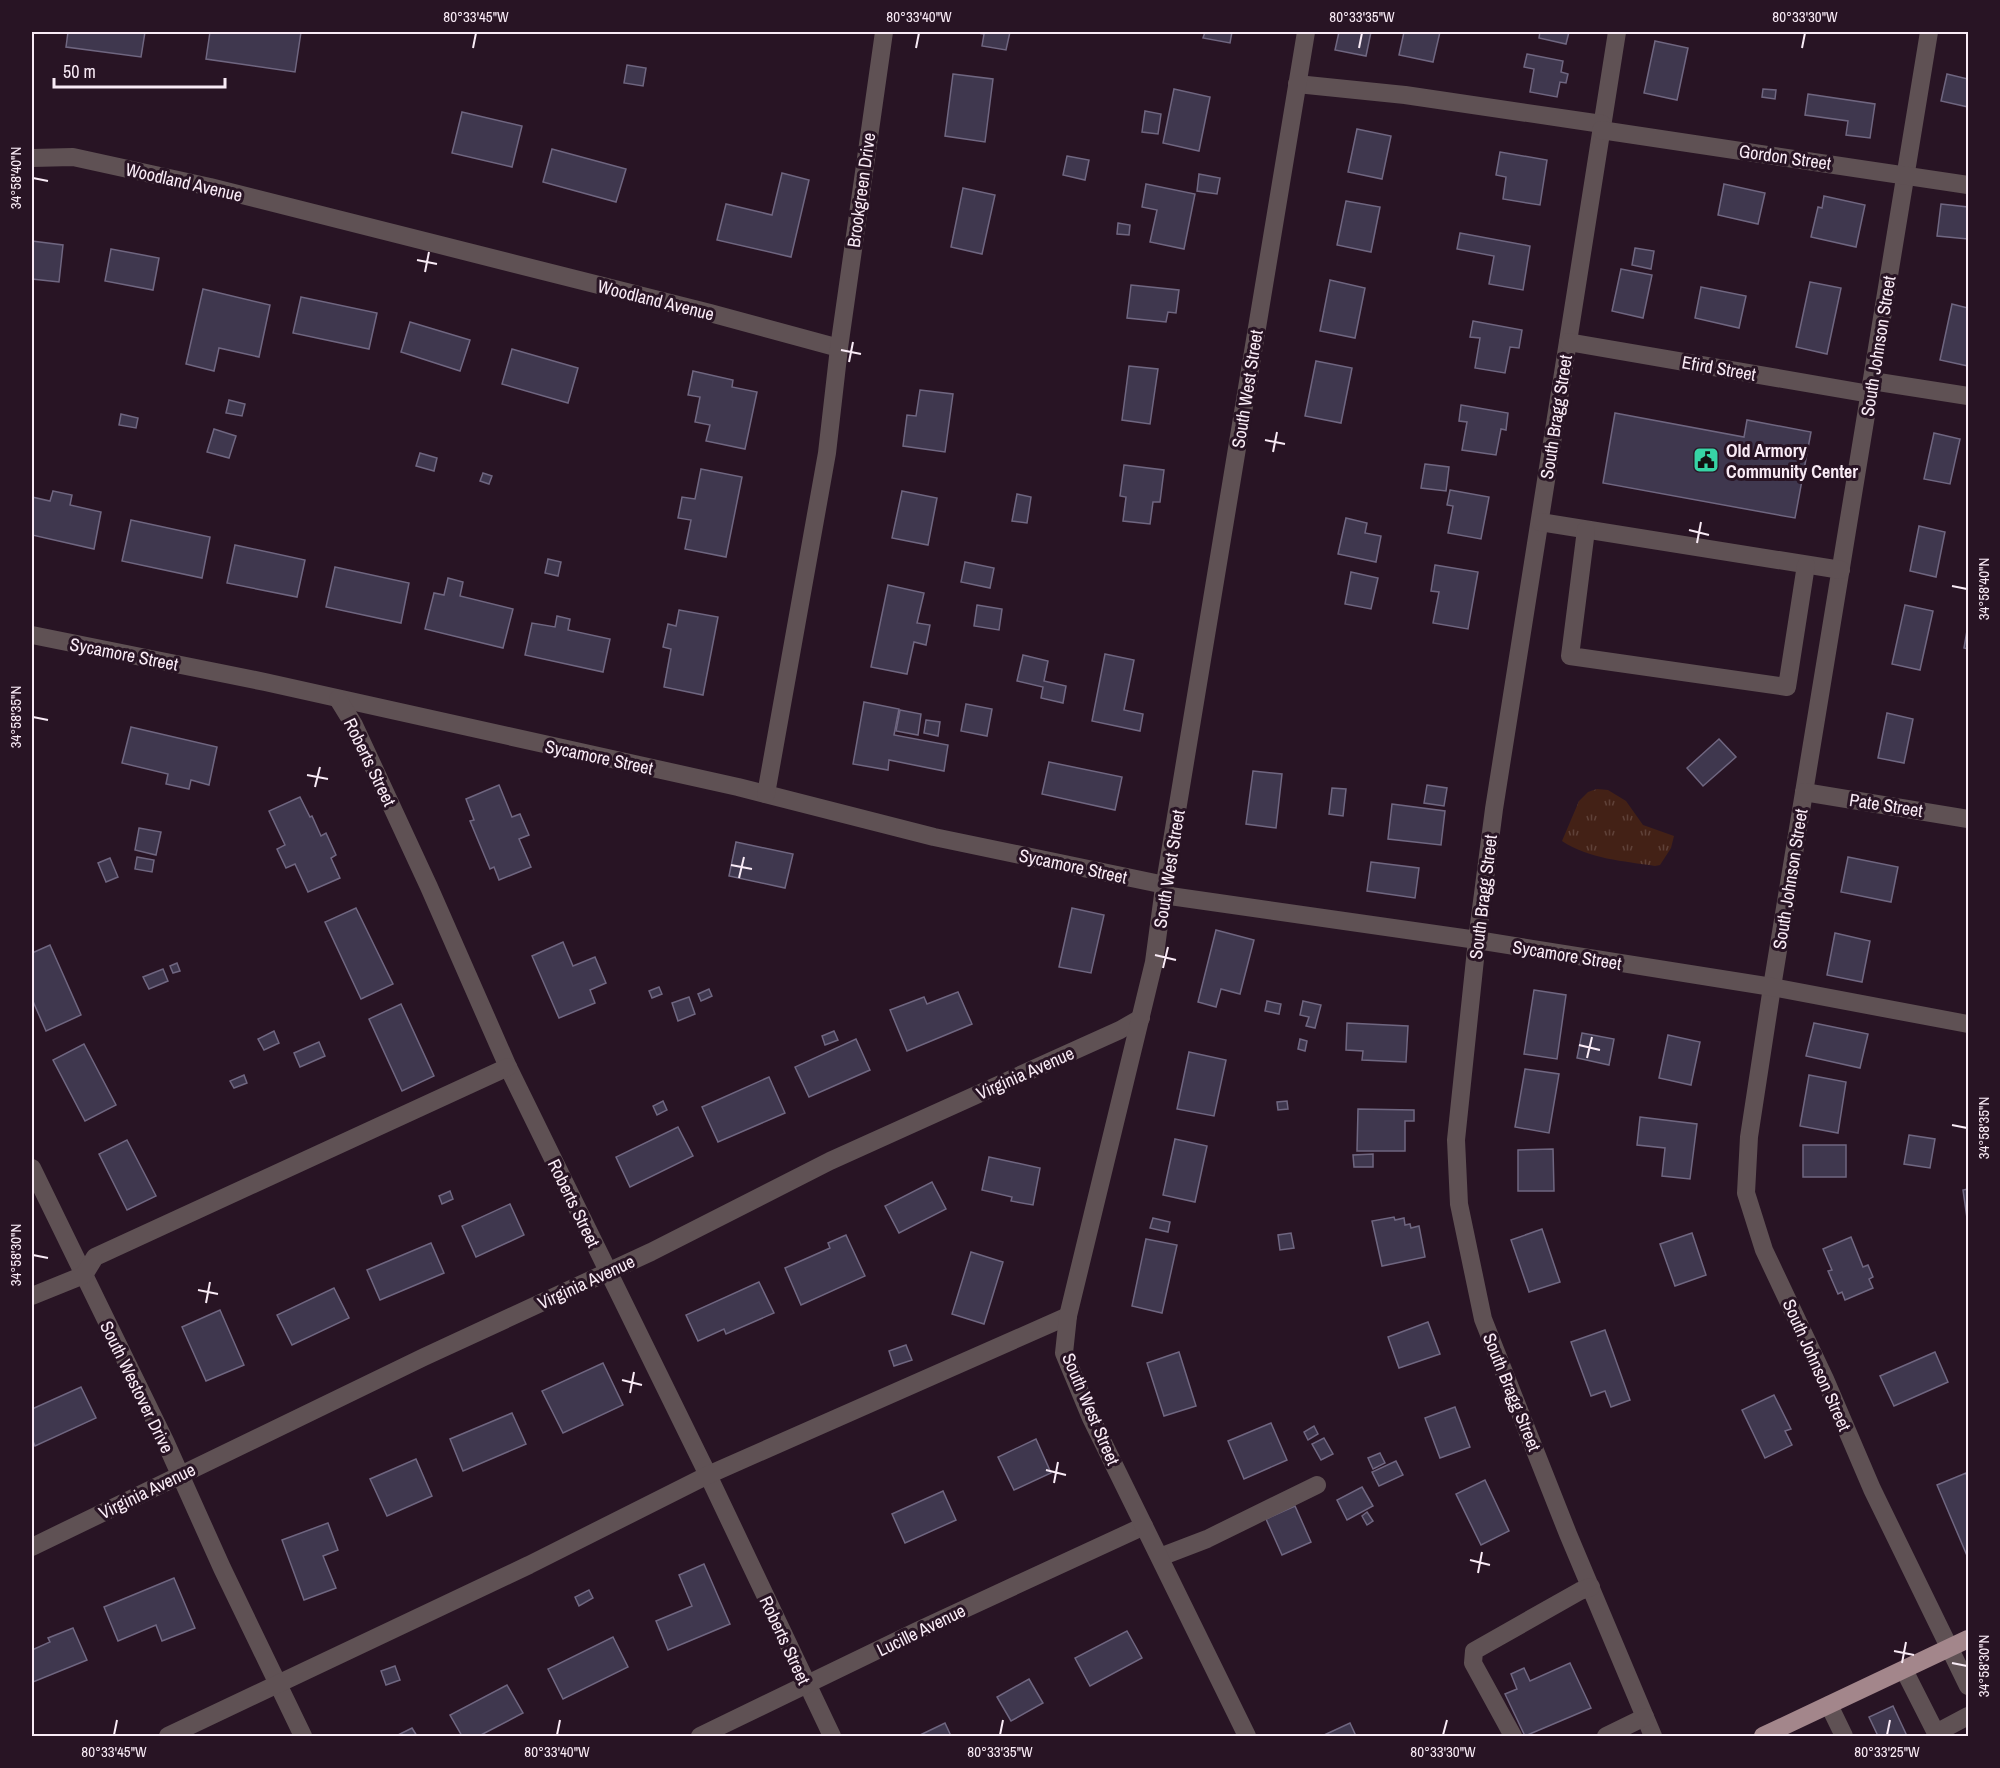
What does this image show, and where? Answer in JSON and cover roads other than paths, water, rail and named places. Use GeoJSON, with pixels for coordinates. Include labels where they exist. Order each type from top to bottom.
{"type":"FeatureCollection","features":[{"type":"Feature","properties":{"kind":"main road"},"geometry":{"type":"LineString","coordinates":[[1763,1737],[1968,1639]]}},
{"type":"Feature","properties":{"kind":"street","name":"Brookgreen Drive"},"geometry":{"type":"LineString","coordinates":[[839,348],[884,32]]}},
{"type":"Feature","properties":{"kind":"street","name":"South West Street"},"geometry":{"type":"LineString","coordinates":[[1240,1734],[1160,1557],[1091,1418],[1064,1353],[1068,1316],[1154,962],[1306,32]]}},
{"type":"Feature","properties":{"kind":"street","name":"South Bragg Street"},"geometry":{"type":"LineString","coordinates":[[1617,32],[1496,797],[1477,940],[1456,1140],[1459,1204],[1483,1319],[1653,1737]]}},
{"type":"Feature","properties":{"kind":"street","name":"South Johnson Street"},"geometry":{"type":"LineString","coordinates":[[1929,32],[1772,987],[1749,1137],[1746,1193],[1764,1250],[1825,1379],[1872,1489],[1968,1686]]}},
{"type":"Feature","properties":{"kind":"street","name":"Gordon Street"},"geometry":{"type":"LineString","coordinates":[[1297,84],[1406,95],[1968,185]]}},
{"type":"Feature","properties":{"kind":"street","name":"Woodland Avenue"},"geometry":{"type":"LineString","coordinates":[[32,158],[72,158],[210,187],[710,313],[839,348]]}},
{"type":"Feature","properties":{"kind":"street","name":"Efird Street"},"geometry":{"type":"LineString","coordinates":[[1568,342],[1871,388],[1968,396]]}},
{"type":"Feature","properties":{"kind":"street"},"geometry":{"type":"LineString","coordinates":[[766,794],[826,453],[839,348]]}},
{"type":"Feature","properties":{"kind":"street"},"geometry":{"type":"LineString","coordinates":[[1540,522],[1841,570]]}},
{"type":"Feature","properties":{"kind":"street"},"geometry":{"type":"LineString","coordinates":[[1586,530],[1570,656],[1787,687],[1806,565]]}},
{"type":"Feature","properties":{"kind":"street","name":"Sycamore Street"},"geometry":{"type":"LineString","coordinates":[[32,635],[338,699],[766,794],[934,837],[1164,890],[1772,987],[1968,1024]]}},
{"type":"Feature","properties":{"kind":"street","name":"Roberts Street"},"geometry":{"type":"LineString","coordinates":[[338,699],[354,725],[374,768],[508,1067],[708,1475],[832,1737]]}},
{"type":"Feature","properties":{"kind":"street","name":"Pate Street"},"geometry":{"type":"LineString","coordinates":[[1804,792],[1968,819]]}},
{"type":"Feature","properties":{"kind":"street","name":"Virginia Avenue"},"geometry":{"type":"LineString","coordinates":[[32,1547],[608,1272],[830,1161],[1120,1030],[1141,1018]]}},
{"type":"Feature","properties":{"kind":"street"},"geometry":{"type":"LineString","coordinates":[[32,1296],[84,1275],[95,1257],[508,1067]]}},
{"type":"Feature","properties":{"kind":"street","name":"South Westover Drive"},"geometry":{"type":"LineString","coordinates":[[32,1168],[165,1441],[303,1737]]}},
{"type":"Feature","properties":{"kind":"street"},"geometry":{"type":"LineString","coordinates":[[168,1737],[529,1565],[708,1475],[1068,1316]]}},
{"type":"Feature","properties":{"kind":"street"},"geometry":{"type":"LineString","coordinates":[[1160,1557],[1207,1539],[1317,1485]]}},
{"type":"Feature","properties":{"kind":"street","name":"Lucille Avenue"},"geometry":{"type":"LineString","coordinates":[[700,1737],[917,1631],[1144,1526]]}},
{"type":"Feature","properties":{"kind":"street"},"geometry":{"type":"LineString","coordinates":[[1514,1737],[1473,1663],[1474,1651],[1591,1587]]}},
{"type":"Feature","properties":{"kind":"street"},"geometry":{"type":"LineString","coordinates":[[1904,1670],[1936,1733],[1968,1716]]}},
{"type":"Feature","properties":{"kind":"street"},"geometry":{"type":"LineString","coordinates":[[1829,1705],[1844,1737]]}},
{"type":"Feature","properties":{"kind":"street"},"geometry":{"type":"LineString","coordinates":[[1606,1737],[1645,1717]]}},
{"type":"Feature","properties":{"kind":"place","name":"Old Armory Community Center"},"geometry":{"type":"Point","coordinates":[1706,460]}}]}
